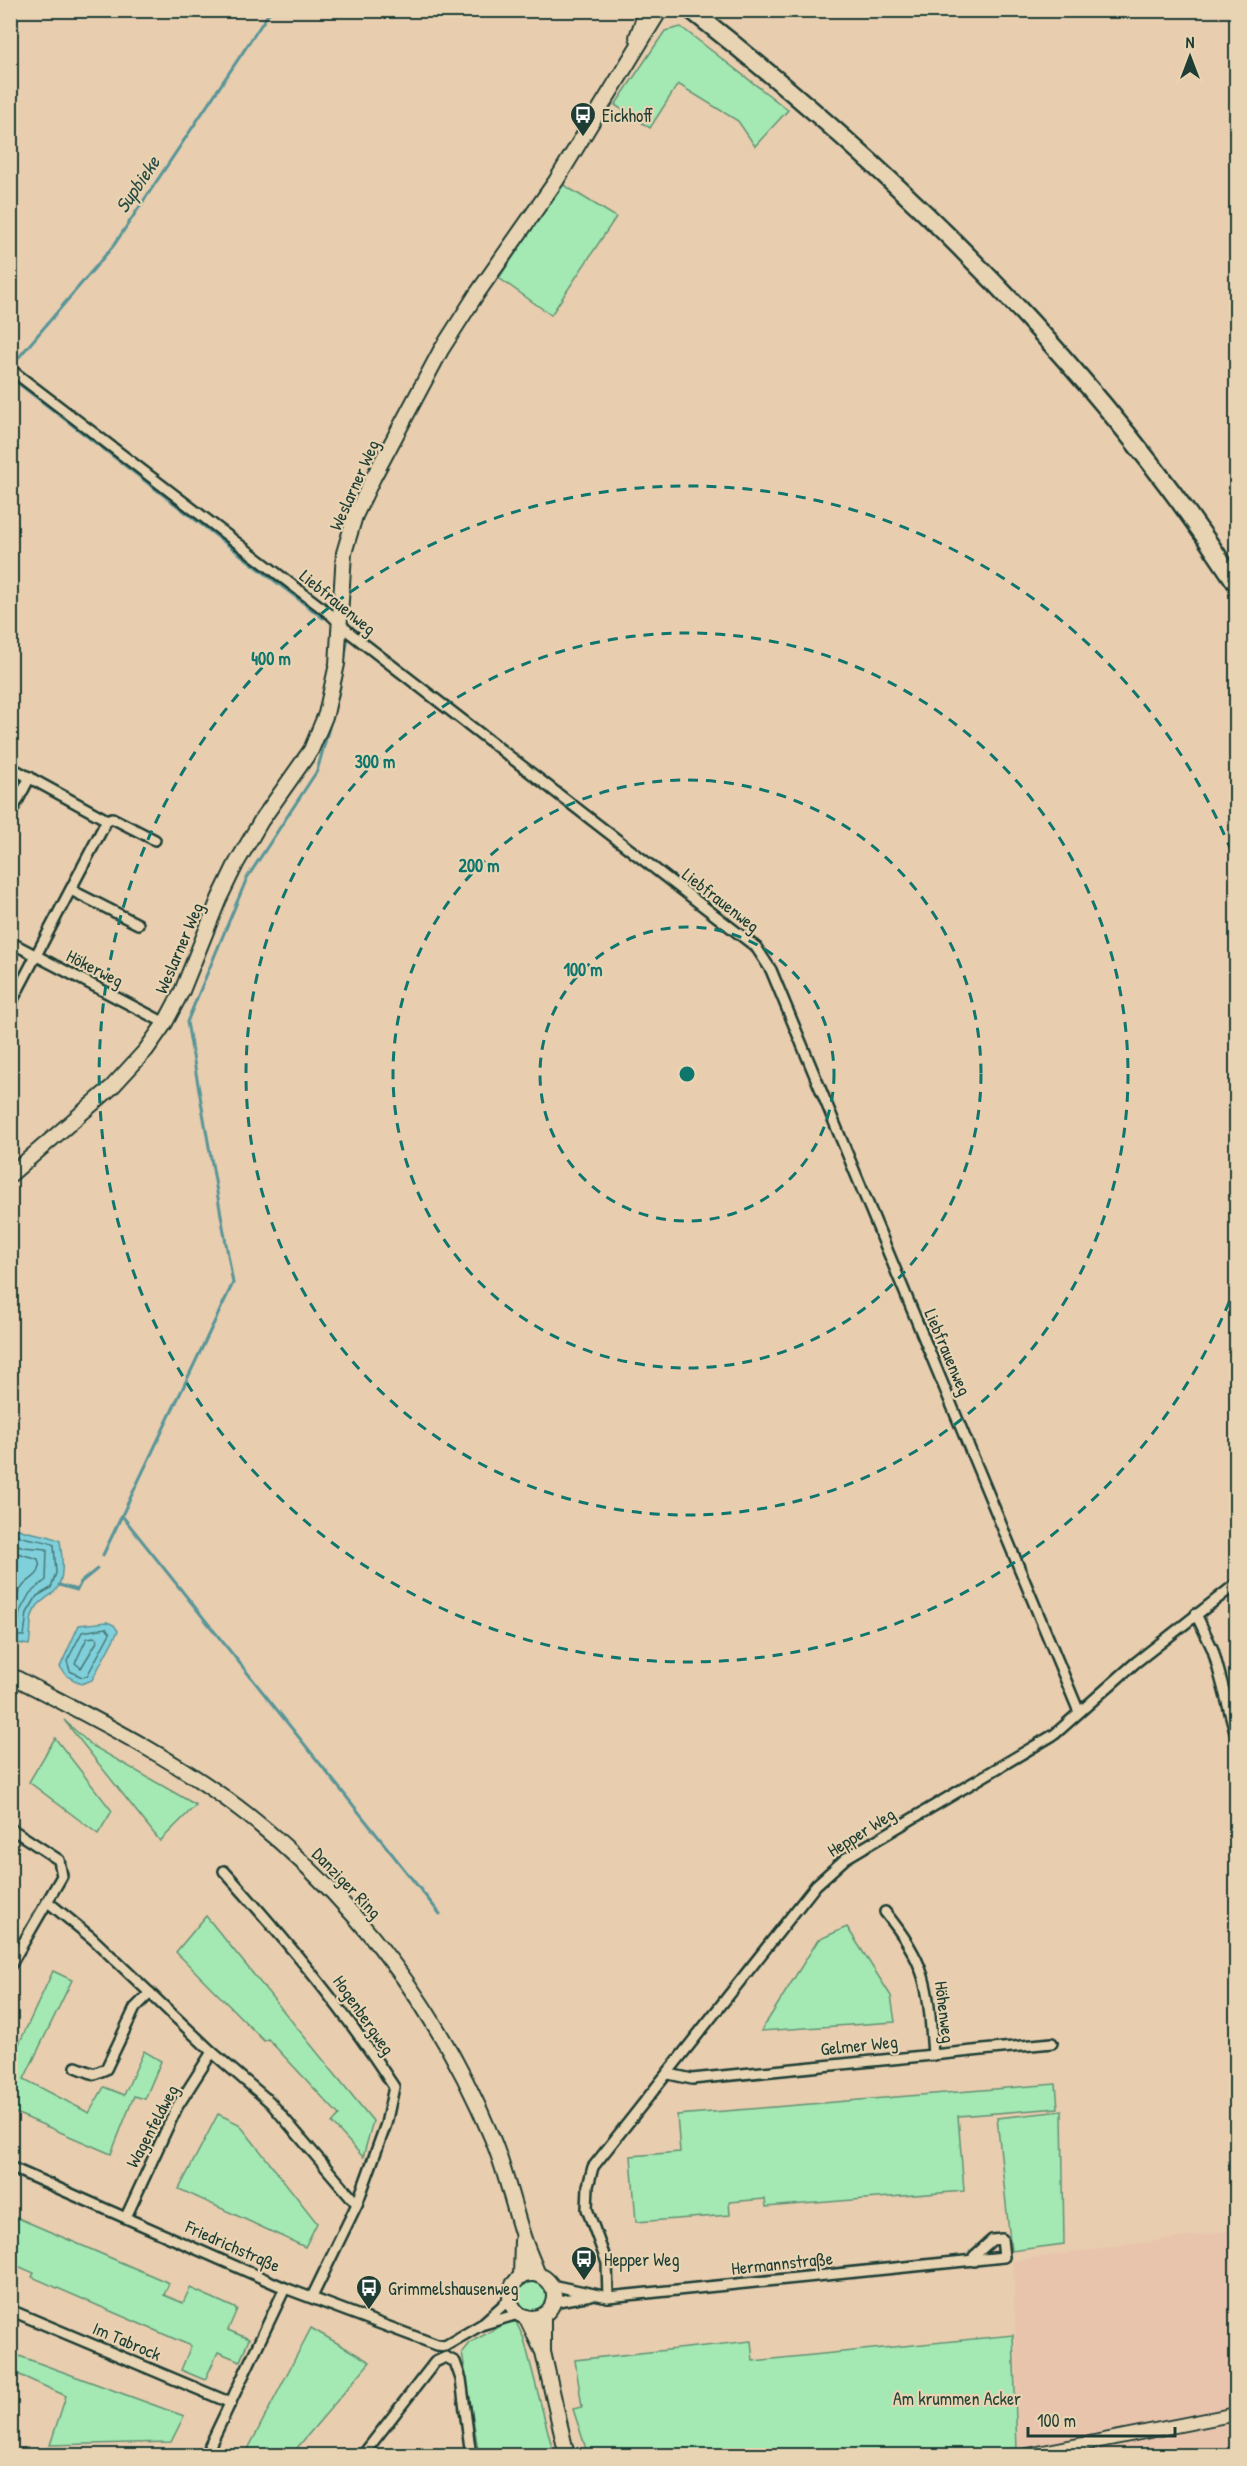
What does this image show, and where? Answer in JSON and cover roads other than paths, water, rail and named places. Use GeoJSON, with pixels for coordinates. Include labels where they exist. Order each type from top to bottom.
{"type":"FeatureCollection","features":[{"type":"Feature","properties":{"kind":"highway"},"geometry":{"type":"LineString","coordinates":[[695,13],[834,129],[902,192],[1031,322],[1122,427],[1236,583]]}},
{"type":"Feature","properties":{"kind":"main road","name":"Weslarner Weg"},"geometry":{"type":"LineString","coordinates":[[10,1175],[112,1087],[146,1050],[165,1023],[182,991],[219,899],[236,864],[261,821],[310,750],[319,732],[337,664],[344,553],[355,516],[373,478],[441,350],[476,295],[556,181],[660,10]]}},
{"type":"Feature","properties":{"kind":"main road","name":"Weslarner Weg"},"geometry":{"type":"LineString","coordinates":[[630,56],[645,12]]}},
{"type":"Feature","properties":{"kind":"main road","name":"Danziger Ring"},"geometry":{"type":"LineString","coordinates":[[10,1675],[170,1762],[247,1814],[311,1868],[357,1917],[399,1970],[435,2022],[468,2083],[496,2148],[522,2235],[538,2275]]}},
{"type":"Feature","properties":{"kind":"main road","name":"Danziger Ring"},"geometry":{"type":"LineString","coordinates":[[521,2277],[522,2235]]}},
{"type":"Feature","properties":{"kind":"main road"},"geometry":{"type":"LineString","coordinates":[[543,2352],[510,2299],[511,2290],[521,2277],[538,2275],[551,2285],[553,2302],[543,2316],[543,2352],[567,2456]]}},
{"type":"Feature","properties":{"kind":"main road"},"geometry":{"type":"LineString","coordinates":[[522,2316],[543,2316]]}},
{"type":"Feature","properties":{"kind":"street","name":"Liebfrauenweg"},"geometry":{"type":"LineString","coordinates":[[10,369],[756,947],[771,970],[1079,1712]]}},
{"type":"Feature","properties":{"kind":"street"},"geometry":{"type":"LineString","coordinates":[[10,767],[107,820],[112,818],[155,840]]}},
{"type":"Feature","properties":{"kind":"street"},"geometry":{"type":"LineString","coordinates":[[10,815],[30,777]]}},
{"type":"Feature","properties":{"kind":"street"},"geometry":{"type":"LineString","coordinates":[[10,1005],[107,820]]}},
{"type":"Feature","properties":{"kind":"street"},"geometry":{"type":"LineString","coordinates":[[70,890],[138,924]]}},
{"type":"Feature","properties":{"kind":"street","name":"Hökerweg"},"geometry":{"type":"LineString","coordinates":[[10,942],[165,1023]]}},
{"type":"Feature","properties":{"kind":"street","name":"Hepper Weg"},"geometry":{"type":"LineString","coordinates":[[608,2296],[607,2263],[587,2209],[590,2174],[599,2158],[669,2074],[816,1885],[832,1868],[1055,1734],[1196,1614],[1236,1584]]}},
{"type":"Feature","properties":{"kind":"street"},"geometry":{"type":"LineString","coordinates":[[1196,1614],[1213,1650],[1236,1736]]}},
{"type":"Feature","properties":{"kind":"street"},"geometry":{"type":"LineString","coordinates":[[10,1828],[59,1860],[62,1876],[10,1966]]}},
{"type":"Feature","properties":{"kind":"street","name":"Hogenbergweg"},"geometry":{"type":"LineString","coordinates":[[224,1871],[298,1953],[355,2028],[394,2087],[386,2124],[357,2204]]}},
{"type":"Feature","properties":{"kind":"street"},"geometry":{"type":"LineString","coordinates":[[48,1902],[92,1938],[212,2052],[270,2103],[357,2204],[312,2297]]}},
{"type":"Feature","properties":{"kind":"street","name":"Höhenweg"},"geometry":{"type":"LineString","coordinates":[[885,1912],[918,1958],[928,1989],[933,2055]]}},
{"type":"Feature","properties":{"kind":"street"},"geometry":{"type":"LineString","coordinates":[[76,2067],[94,2074],[106,2069],[135,2008],[150,1993]]}},
{"type":"Feature","properties":{"kind":"street","name":"Gelmer Weg"},"geometry":{"type":"LineString","coordinates":[[669,2074],[692,2079],[1052,2043]]}},
{"type":"Feature","properties":{"kind":"street","name":"Wagenfeldweg"},"geometry":{"type":"LineString","coordinates":[[126,2217],[172,2117],[212,2052]]}},
{"type":"Feature","properties":{"kind":"street","name":"Friedrichstraße"},"geometry":{"type":"LineString","coordinates":[[10,2167],[285,2288],[445,2346],[481,2325]]}},
{"type":"Feature","properties":{"kind":"street","name":"Hermannstraße"},"geometry":{"type":"LineString","coordinates":[[551,2285],[593,2295],[608,2296],[974,2261]]}},
{"type":"Feature","properties":{"kind":"street"},"geometry":{"type":"LineString","coordinates":[[205,2456],[285,2288]]}},
{"type":"Feature","properties":{"kind":"street","name":"Hermannstraße"},"geometry":{"type":"LineString","coordinates":[[553,2302],[593,2295]]}},
{"type":"Feature","properties":{"kind":"street"},"geometry":{"type":"LineString","coordinates":[[481,2325],[496,2309],[510,2299]]}},
{"type":"Feature","properties":{"kind":"street","name":"Im Tabrock"},"geometry":{"type":"LineString","coordinates":[[10,2310],[231,2403]]}},
{"type":"Feature","properties":{"kind":"street"},"geometry":{"type":"LineString","coordinates":[[481,2325],[522,2316]]}},
{"type":"Feature","properties":{"kind":"street"},"geometry":{"type":"LineString","coordinates":[[362,2456],[435,2362],[446,2357],[455,2362],[459,2372],[471,2456]]}},
{"type":"Feature","properties":{"kind":"street"},"geometry":{"type":"LineString","coordinates":[[1023,2456],[1236,2414]]}},
{"type":"Feature","properties":{"kind":"water"},"geometry":{"type":"Polygon","coordinates":[[[10,1525],[60,1541],[62,1553],[62,1575],[58,1588],[38,1605],[34,1612],[31,1619],[29,1645],[11,1642],[10,1525]]]}},
{"type":"Feature","properties":{"kind":"water"},"geometry":{"type":"Polygon","coordinates":[[[107,1622],[114,1625],[118,1631],[92,1680],[81,1684],[67,1676],[60,1667],[79,1625],[107,1622]]]}},
{"type":"Feature","properties":{"kind":"waterway","name":"Supbieke"},"geometry":{"type":"LineString","coordinates":[[14,363],[114,245],[271,10]]}},
{"type":"Feature","properties":{"kind":"waterway"},"geometry":{"type":"LineString","coordinates":[[10,377],[323,618]]}},
{"type":"Feature","properties":{"kind":"waterway"},"geometry":{"type":"LineString","coordinates":[[103,1555],[233,1283],[187,1022],[247,878],[317,771],[339,692],[347,643]]}},
{"type":"Feature","properties":{"kind":"waterway"},"geometry":{"type":"LineString","coordinates":[[123,1517],[440,1914]]}},
{"type":"Feature","properties":{"kind":"waterway"},"geometry":{"type":"LineString","coordinates":[[59,1585],[77,1590],[81,1582],[97,1569]]}},
{"type":"Feature","properties":{"kind":"place","name":"Eickhoff"},"geometry":{"type":"Point","coordinates":[583,138]}},
{"type":"Feature","properties":{"kind":"place","name":"Hepper Weg"},"geometry":{"type":"Point","coordinates":[584,2282]}},
{"type":"Feature","properties":{"kind":"place","name":"Grimmelshausenweg"},"geometry":{"type":"Point","coordinates":[369,2311]}},
{"type":"Feature","properties":{"kind":"park label","name":"Am krummen Acker"},"geometry":{"type":"Point","coordinates":[957,2398]}}]}
